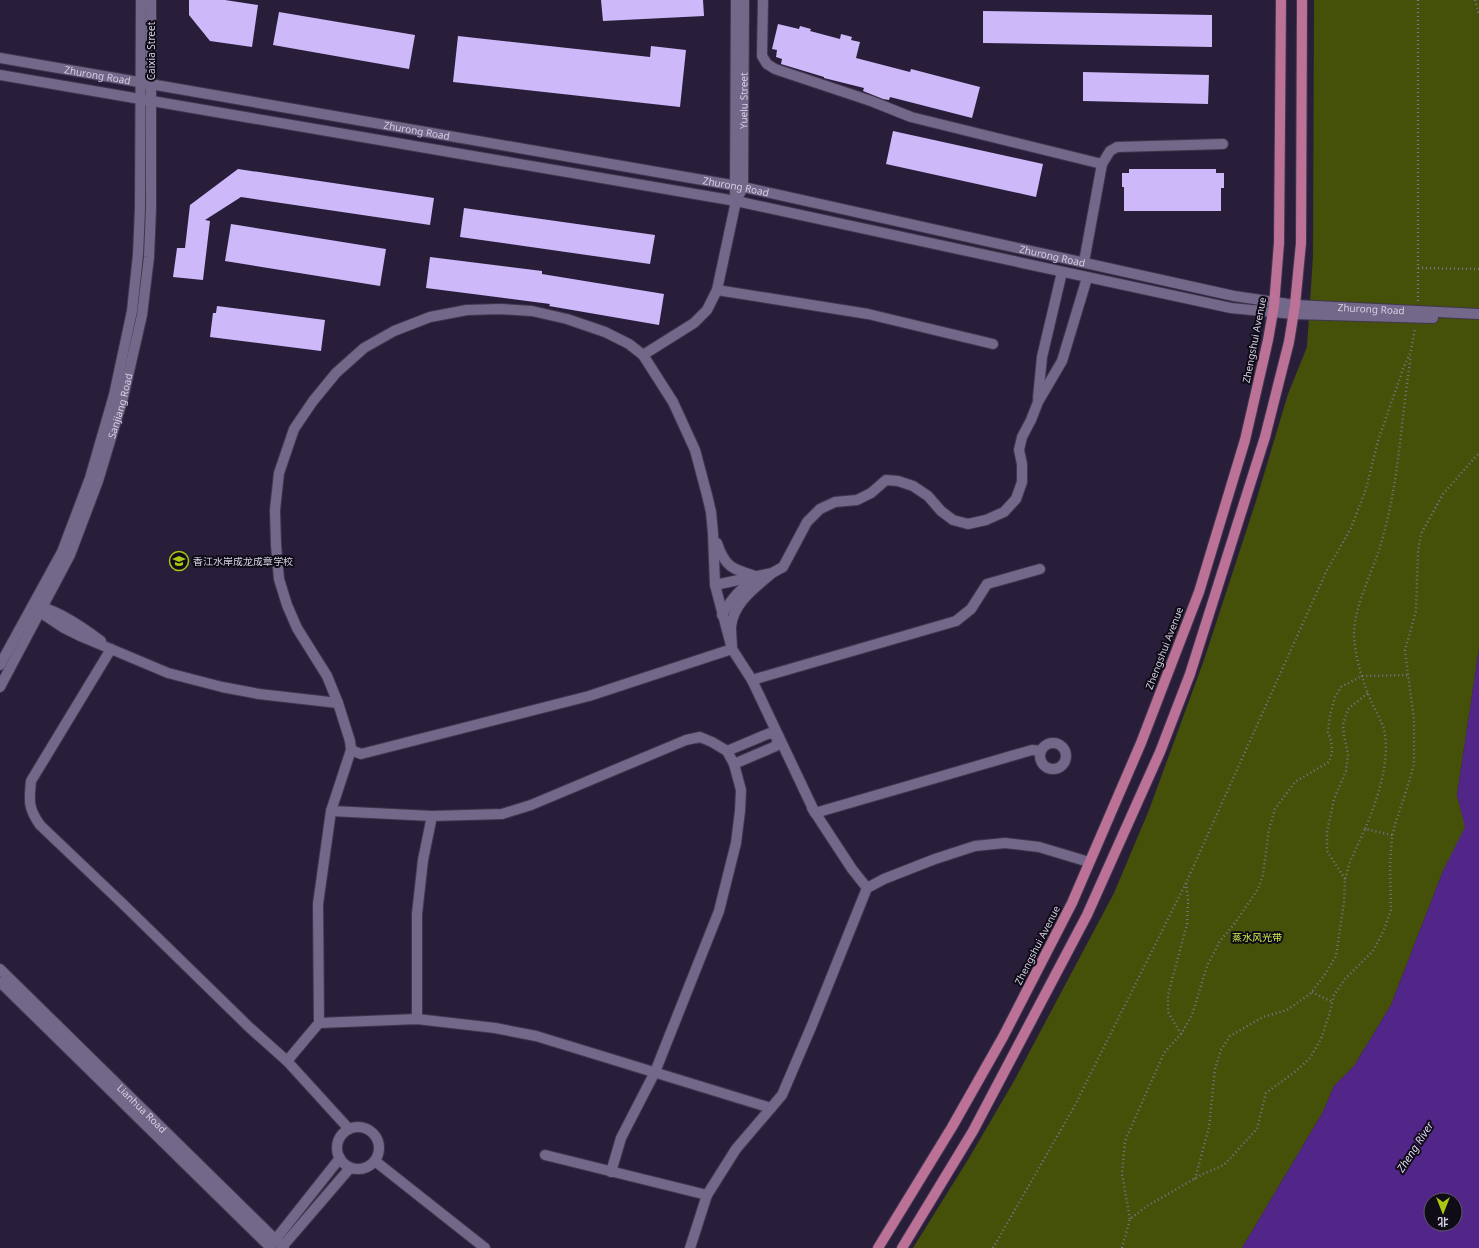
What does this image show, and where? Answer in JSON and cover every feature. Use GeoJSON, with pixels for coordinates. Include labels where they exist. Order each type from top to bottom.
{"type":"FeatureCollection","features":[{"type":"Feature","properties":{"kind":"main road","name":"Zhengshui Avenue"},"geometry":{"type":"LineString","coordinates":[[878,1248],[952,1127],[1003,1037],[1072,903],[1141,742],[1199,592],[1245,440],[1274,307],[1279,243],[1281,0]]}},
{"type":"Feature","properties":{"kind":"main road"},"geometry":{"type":"LineString","coordinates":[[902,1248],[973,1131],[1087,915],[1160,752],[1190,674],[1265,437],[1289,342],[1301,243],[1302,0]]}},
{"type":"Feature","properties":{"kind":"street","name":"Caixia Street"},"geometry":{"type":"LineString","coordinates":[[140,99],[141,0]]}},
{"type":"Feature","properties":{"kind":"street","name":"Caixia Street"},"geometry":{"type":"LineString","coordinates":[[151,0],[151,101]]}},
{"type":"Feature","properties":{"kind":"street"},"geometry":{"type":"LineString","coordinates":[[736,0],[739,186]]}},
{"type":"Feature","properties":{"kind":"street","name":"Yuelu Street"},"geometry":{"type":"LineString","coordinates":[[643,355],[694,323],[707,310],[717,290],[739,186],[744,0]]}},
{"type":"Feature","properties":{"kind":"street"},"geometry":{"type":"LineString","coordinates":[[763,0],[762,56],[767,64],[775,70],[871,101],[911,117],[1102,164]]}},
{"type":"Feature","properties":{"kind":"street","name":"Zhurong Road"},"geometry":{"type":"LineString","coordinates":[[0,58],[739,186],[1084,262],[1234,296],[1274,307],[1294,310],[1474,317]]}},
{"type":"Feature","properties":{"kind":"street","name":"Zhurong Road"},"geometry":{"type":"LineString","coordinates":[[0,75],[736,201],[1230,308],[1274,307]]}},
{"type":"Feature","properties":{"kind":"street","name":"Sanjiang Road"},"geometry":{"type":"LineString","coordinates":[[0,687],[38,608],[62,552],[90,478],[114,395],[132,311],[138,255],[140,208],[140,99]]}},
{"type":"Feature","properties":{"kind":"street","name":"Sanjiang Road"},"geometry":{"type":"LineString","coordinates":[[0,665],[38,608],[70,555],[98,481],[123,398],[142,315],[149,257],[151,101]]}},
{"type":"Feature","properties":{"kind":"street"},"geometry":{"type":"LineString","coordinates":[[1084,262],[1102,164],[1110,151],[1117,146],[1223,144]]}},
{"type":"Feature","properties":{"kind":"street"},"geometry":{"type":"LineString","coordinates":[[1038,402],[1042,357],[1062,272]]}},
{"type":"Feature","properties":{"kind":"street"},"geometry":{"type":"LineString","coordinates":[[722,615],[736,594],[752,581],[784,567],[807,522],[820,509],[836,502],[857,500],[871,493],[886,480],[898,481],[913,486],[928,496],[941,512],[953,520],[968,524],[986,520],[1004,512],[1016,499],[1022,482],[1022,464],[1019,450],[1022,437],[1038,402],[1062,361],[1087,278]]}},
{"type":"Feature","properties":{"kind":"street"},"geometry":{"type":"LineString","coordinates":[[717,290],[868,314],[993,344]]}},
{"type":"Feature","properties":{"kind":"street"},"geometry":{"type":"LineString","coordinates":[[287,1061],[319,1023],[318,904],[331,811],[351,750],[350,741],[338,703],[327,676],[297,628],[287,605],[279,579],[275,510],[279,473],[294,429],[313,401],[336,373],[364,348],[394,331],[430,317],[468,310],[500,309],[532,311],[566,319],[605,332],[629,344],[643,355],[673,402],[695,450],[711,512],[715,585],[732,649],[752,680],[792,777],[852,869],[867,888]]}},
{"type":"Feature","properties":{"kind":"street"},"geometry":{"type":"LineString","coordinates":[[713,533],[721,556],[729,566],[742,572],[757,576]]}},
{"type":"Feature","properties":{"kind":"street"},"geometry":{"type":"LineString","coordinates":[[752,680],[956,621],[971,610],[986,584],[1040,569]]}},
{"type":"Feature","properties":{"kind":"street"},"geometry":{"type":"LineString","coordinates":[[715,585],[772,573]]}},
{"type":"Feature","properties":{"kind":"street"},"geometry":{"type":"LineString","coordinates":[[732,649],[731,627],[740,604],[749,593],[772,573]]}},
{"type":"Feature","properties":{"kind":"street"},"geometry":{"type":"LineString","coordinates":[[38,608],[64,628],[168,673],[222,687],[259,694],[338,703]]}},
{"type":"Feature","properties":{"kind":"street"},"geometry":{"type":"LineString","coordinates":[[111,649],[31,781],[29,797],[32,813],[40,825],[129,909],[250,1028],[287,1061],[349,1129]]}},
{"type":"Feature","properties":{"kind":"street"},"geometry":{"type":"LineString","coordinates":[[351,750],[361,754],[589,696],[732,649]]}},
{"type":"Feature","properties":{"kind":"street"},"geometry":{"type":"LineString","coordinates":[[331,811],[432,816],[502,814],[531,805],[686,740],[700,737],[727,751],[734,764],[740,790],[740,811],[736,843],[719,911],[655,1072],[622,1138],[611,1172]]}},
{"type":"Feature","properties":{"kind":"street"},"geometry":{"type":"LineString","coordinates":[[727,751],[775,738]]}},
{"type":"Feature","properties":{"kind":"street"},"geometry":{"type":"LineString","coordinates":[[734,764],[775,738]]}},
{"type":"Feature","properties":{"kind":"street"},"geometry":{"type":"LineString","coordinates":[[815,813],[1032,750],[1041,751]]}},
{"type":"Feature","properties":{"kind":"street"},"geometry":{"type":"LineString","coordinates":[[417,1019],[417,914],[423,860],[432,816]]}},
{"type":"Feature","properties":{"kind":"street"},"geometry":{"type":"LineString","coordinates":[[690,1248],[707,1195],[736,1149],[782,1095],[815,1018],[867,888],[884,879],[974,846],[1005,843],[1040,847],[1090,862]]}},
{"type":"Feature","properties":{"kind":"street","name":"Lianhua Road"},"geometry":{"type":"LineString","coordinates":[[0,969],[275,1246]]}},
{"type":"Feature","properties":{"kind":"street","name":"Lianhua Road"},"geometry":{"type":"LineString","coordinates":[[0,982],[275,1246]]}},
{"type":"Feature","properties":{"kind":"street"},"geometry":{"type":"LineString","coordinates":[[319,1023],[417,1019],[494,1028],[536,1036],[770,1108]]}},
{"type":"Feature","properties":{"kind":"street"},"geometry":{"type":"LineString","coordinates":[[356,1127],[369,1130],[378,1141],[378,1155],[375,1161],[364,1169],[350,1168],[344,1164],[337,1152],[339,1138],[349,1129],[356,1127]]}},
{"type":"Feature","properties":{"kind":"street"},"geometry":{"type":"LineString","coordinates":[[545,1155],[707,1195]]}},
{"type":"Feature","properties":{"kind":"street"},"geometry":{"type":"LineString","coordinates":[[275,1246],[340,1158]]}},
{"type":"Feature","properties":{"kind":"street"},"geometry":{"type":"LineString","coordinates":[[375,1161],[485,1248]]}},
{"type":"Feature","properties":{"kind":"street"},"geometry":{"type":"LineString","coordinates":[[275,1246],[350,1168]]}},
{"type":"Feature","properties":{"kind":"path"},"geometry":{"type":"LineString","coordinates":[[1195,1179],[1209,1126],[1215,1068],[1221,1050],[1230,1036],[1263,1017],[1287,1010],[1312,992],[1336,956],[1344,902],[1345,879],[1350,862],[1374,809],[1382,774],[1386,748],[1384,729],[1362,676],[1356,653],[1354,630],[1360,602],[1378,554],[1387,520],[1396,471],[1417,314],[1418,0]]}},
{"type":"Feature","properties":{"kind":"path"},"geometry":{"type":"LineString","coordinates":[[1475,0],[1479,15]]}},
{"type":"Feature","properties":{"kind":"path"},"geometry":{"type":"LineString","coordinates":[[1418,268],[1479,270]]}},
{"type":"Feature","properties":{"kind":"path"},"geometry":{"type":"LineString","coordinates":[[993,1248],[1074,1107],[1186,883],[1326,572],[1351,528],[1366,489],[1378,441],[1403,369],[1411,351]]}},
{"type":"Feature","properties":{"kind":"path"},"geometry":{"type":"LineString","coordinates":[[1130,1219],[1147,1206],[1195,1179],[1224,1165],[1257,1129],[1266,1093],[1296,1071],[1310,1058],[1321,1039],[1334,995],[1345,979],[1373,952],[1384,930],[1391,910],[1390,864],[1392,835],[1414,765],[1414,719],[1406,650],[1416,612],[1418,551],[1421,534],[1443,494],[1479,453]]}},
{"type":"Feature","properties":{"kind":"path"},"geometry":{"type":"LineString","coordinates":[[1122,1248],[1130,1219],[1122,1174],[1125,1141],[1164,1053],[1180,1034],[1192,1015],[1207,966],[1220,941],[1235,923],[1258,889],[1263,875],[1269,829],[1275,810],[1295,782],[1329,762],[1332,752],[1328,732],[1330,715],[1335,698],[1341,687],[1362,676],[1408,675]]}},
{"type":"Feature","properties":{"kind":"path"},"geometry":{"type":"LineString","coordinates":[[1345,879],[1327,851],[1327,832],[1334,799],[1346,771],[1348,754],[1343,725],[1348,710],[1368,693]]}},
{"type":"Feature","properties":{"kind":"path"},"geometry":{"type":"LineString","coordinates":[[1366,829],[1392,835]]}},
{"type":"Feature","properties":{"kind":"path"},"geometry":{"type":"LineString","coordinates":[[1180,1034],[1168,1012],[1168,995],[1187,924],[1188,900],[1186,883]]}},
{"type":"Feature","properties":{"kind":"path"},"geometry":{"type":"LineString","coordinates":[[1312,992],[1332,1002]]}},
{"type":"Feature","properties":{"kind":"green space","name":"蒸水风光带"},"geometry":{"type":"Polygon","coordinates":[[[1314,0],[1479,0],[1479,649],[1457,795],[1466,827],[1443,871],[1391,1005],[1354,1066],[1334,1086],[1323,1112],[1242,1248],[913,1248],[969,1158],[1014,1081],[1114,893],[1149,810],[1204,660],[1256,501],[1288,394],[1307,347],[1313,256],[1314,0]]]}},
{"type":"Feature","properties":{"kind":"water","name":"Zheng River"},"geometry":{"type":"Polygon","coordinates":[[[1479,649],[1479,1248],[1242,1248],[1323,1112],[1334,1086],[1354,1066],[1391,1005],[1443,871],[1465,827],[1457,795],[1479,649]]]}},
{"type":"Feature","properties":{"kind":"building"},"geometry":{"type":"Polygon","coordinates":[[[189,0],[225,0],[258,5],[252,47],[210,41],[189,15],[189,0]]]}},
{"type":"Feature","properties":{"kind":"building"},"geometry":{"type":"Polygon","coordinates":[[[601,0],[703,0],[704,16],[603,21],[601,0]]]}},
{"type":"Feature","properties":{"kind":"building"},"geometry":{"type":"Polygon","coordinates":[[[983,11],[1212,15],[1212,47],[983,43],[983,11]]]}},
{"type":"Feature","properties":{"kind":"building"},"geometry":{"type":"Polygon","coordinates":[[[279,12],[415,35],[409,69],[273,45],[279,12]]]}},
{"type":"Feature","properties":{"kind":"building"},"geometry":{"type":"Polygon","coordinates":[[[778,24],[799,29],[800,26],[811,29],[810,31],[840,39],[841,34],[852,37],[851,40],[860,42],[856,58],[910,72],[911,69],[980,87],[972,118],[890,97],[889,100],[883,99],[863,91],[864,88],[824,78],[781,64],[782,59],[776,57],[777,50],[772,49],[778,24]]]}},
{"type":"Feature","properties":{"kind":"building"},"geometry":{"type":"Polygon","coordinates":[[[458,36],[650,57],[651,46],[686,50],[680,107],[453,82],[458,36]]]}},
{"type":"Feature","properties":{"kind":"building"},"geometry":{"type":"Polygon","coordinates":[[[1083,72],[1209,75],[1208,104],[1083,101],[1083,72]]]}},
{"type":"Feature","properties":{"kind":"building"},"geometry":{"type":"Polygon","coordinates":[[[893,131],[1043,164],[1036,197],[886,164],[893,131]]]}},
{"type":"Feature","properties":{"kind":"building"},"geometry":{"type":"Polygon","coordinates":[[[238,169],[434,198],[430,225],[241,197],[205,220],[210,221],[203,280],[173,277],[177,248],[185,248],[190,205],[238,169]]]}},
{"type":"Feature","properties":{"kind":"building"},"geometry":{"type":"Polygon","coordinates":[[[1129,169],[1216,169],[1216,173],[1224,173],[1224,188],[1221,188],[1221,211],[1124,211],[1124,187],[1122,187],[1122,173],[1129,173],[1129,169]]]}},
{"type":"Feature","properties":{"kind":"building"},"geometry":{"type":"Polygon","coordinates":[[[464,208],[655,235],[650,264],[460,237],[464,208]]]}},
{"type":"Feature","properties":{"kind":"building"},"geometry":{"type":"Polygon","coordinates":[[[231,224],[386,249],[380,286],[225,261],[231,224]]]}},
{"type":"Feature","properties":{"kind":"building"},"geometry":{"type":"Polygon","coordinates":[[[430,257],[542,271],[542,274],[664,294],[659,325],[549,306],[550,304],[426,288],[430,257]]]}},
{"type":"Feature","properties":{"kind":"building"},"geometry":{"type":"Polygon","coordinates":[[[217,306],[325,320],[321,351],[210,337],[213,313],[216,313],[217,306]]]}},
{"type":"Feature","properties":{"kind":"place","name":"香江水岸成龙成章学校"},"geometry":{"type":"Point","coordinates":[179,561]}}]}
